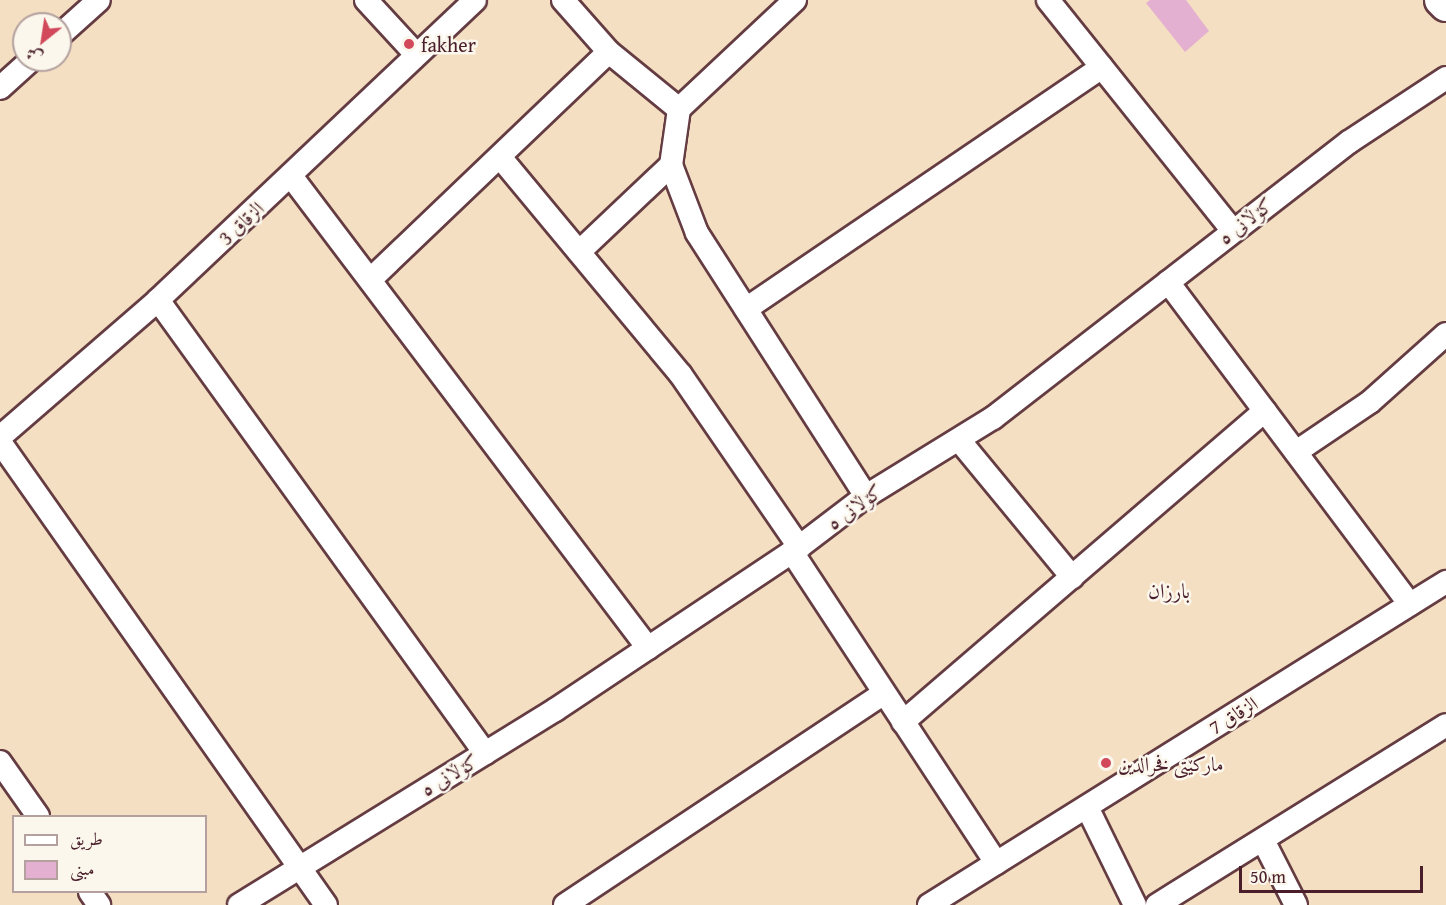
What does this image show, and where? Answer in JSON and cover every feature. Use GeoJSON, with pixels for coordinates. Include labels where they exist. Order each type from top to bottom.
{"type":"FeatureCollection","features":[{"type":"Feature","properties":{"kind":"street"},"geometry":{"type":"LineString","coordinates":[[72,24],[99,0]]}},
{"type":"Feature","properties":{"kind":"street"},"geometry":{"type":"LineString","coordinates":[[366,0],[414,52]]}},
{"type":"Feature","properties":{"kind":"street","name":"الزقاق 3"},"geometry":{"type":"LineString","coordinates":[[3,431],[158,300],[291,176],[414,52],[475,0]]}},
{"type":"Feature","properties":{"kind":"street"},"geometry":{"type":"LineString","coordinates":[[563,0],[609,52],[679,109]]}},
{"type":"Feature","properties":{"kind":"street"},"geometry":{"type":"LineString","coordinates":[[795,0],[679,109],[671,165],[697,233],[866,496]]}},
{"type":"Feature","properties":{"kind":"street"},"geometry":{"type":"LineString","coordinates":[[1048,0],[1232,230]]}},
{"type":"Feature","properties":{"kind":"street"},"geometry":{"type":"LineString","coordinates":[[1441,0],[1446,5]]}},
{"type":"Feature","properties":{"kind":"street"},"geometry":{"type":"LineString","coordinates":[[370,280],[609,52]]}},
{"type":"Feature","properties":{"kind":"street"},"geometry":{"type":"LineString","coordinates":[[746,309],[1102,67]]}},
{"type":"Feature","properties":{"kind":"street"},"geometry":{"type":"LineString","coordinates":[[0,88],[18,72]]}},
{"type":"Feature","properties":{"kind":"street","name":"کۆڵانی ٥"},"geometry":{"type":"LineString","coordinates":[[239,905],[296,867],[485,753],[648,648],[795,550],[866,496],[959,440],[1168,282],[1232,230],[1446,78]]}},
{"type":"Feature","properties":{"kind":"street"},"geometry":{"type":"LineString","coordinates":[[500,157],[681,375],[795,550],[884,693],[996,863]]}},
{"type":"Feature","properties":{"kind":"street"},"geometry":{"type":"LineString","coordinates":[[579,252],[671,165]]}},
{"type":"Feature","properties":{"kind":"street"},"geometry":{"type":"LineString","coordinates":[[291,176],[648,648]]}},
{"type":"Feature","properties":{"kind":"street"},"geometry":{"type":"LineString","coordinates":[[1168,282],[1410,604]]}},
{"type":"Feature","properties":{"kind":"street"},"geometry":{"type":"LineString","coordinates":[[158,300],[485,753]]}},
{"type":"Feature","properties":{"kind":"street"},"geometry":{"type":"LineString","coordinates":[[1296,452],[1370,402],[1446,334]]}},
{"type":"Feature","properties":{"kind":"street"},"geometry":{"type":"LineString","coordinates":[[903,722],[1265,411]]}},
{"type":"Feature","properties":{"kind":"street"},"geometry":{"type":"LineString","coordinates":[[3,431],[296,867],[326,905]]}},
{"type":"Feature","properties":{"kind":"street"},"geometry":{"type":"LineString","coordinates":[[959,440],[1072,577]]}},
{"type":"Feature","properties":{"kind":"street","name":"الزقاق 7"},"geometry":{"type":"LineString","coordinates":[[929,905],[1446,582]]}},
{"type":"Feature","properties":{"kind":"street"},"geometry":{"type":"LineString","coordinates":[[565,905],[884,693]]}},
{"type":"Feature","properties":{"kind":"street"},"geometry":{"type":"LineString","coordinates":[[1157,905],[1446,725]]}},
{"type":"Feature","properties":{"kind":"street"},"geometry":{"type":"LineString","coordinates":[[0,762],[37,815]]}},
{"type":"Feature","properties":{"kind":"street"},"geometry":{"type":"LineString","coordinates":[[1087,807],[1135,905]]}},
{"type":"Feature","properties":{"kind":"street"},"geometry":{"type":"LineString","coordinates":[[1263,840],[1296,905]]}},
{"type":"Feature","properties":{"kind":"building"},"geometry":{"type":"Polygon","coordinates":[[[1150,0],[1186,0],[1209,31],[1185,52],[1146,3],[1150,0]]]}},
{"type":"Feature","properties":{"kind":"place","name":"fakher"},"geometry":{"type":"Point","coordinates":[409,44]}},
{"type":"Feature","properties":{"kind":"place","name":"مارکێتی فخرالدین"},"geometry":{"type":"Point","coordinates":[1106,763]}},
{"type":"Feature","properties":{"kind":"district","name":"بارزان"},"geometry":{"type":"Point","coordinates":[1169,591]}}]}
